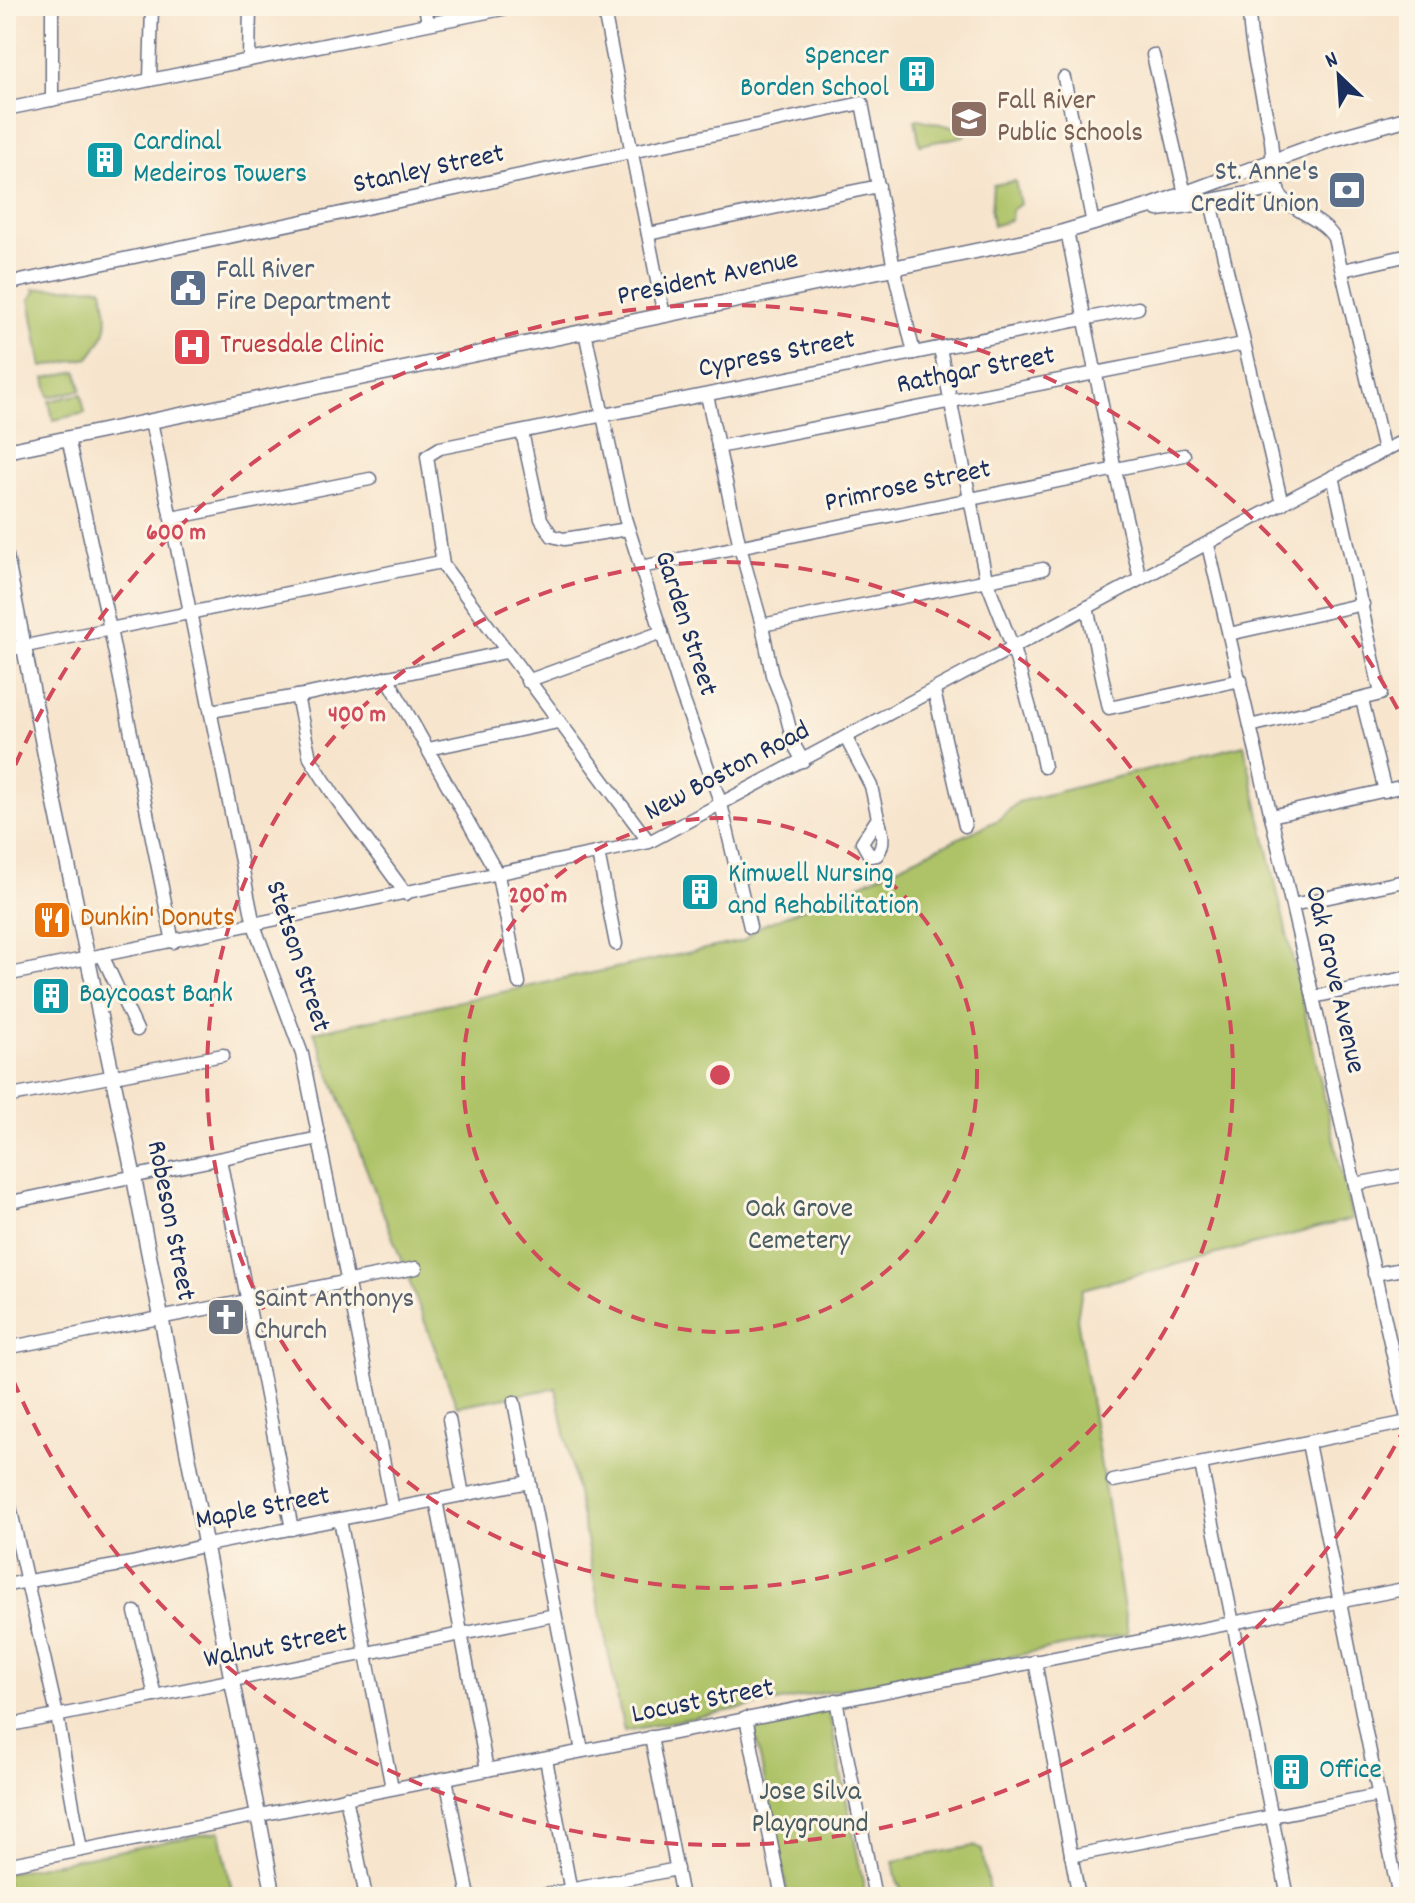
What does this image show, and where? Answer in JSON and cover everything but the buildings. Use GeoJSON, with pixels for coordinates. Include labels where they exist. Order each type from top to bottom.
{"type":"FeatureCollection","features":[{"type":"Feature","properties":{"kind":"main road","name":"President Avenue"},"geometry":{"type":"LineString","coordinates":[[6,451],[1067,231],[1134,212],[1344,136],[1409,118]]}},
{"type":"Feature","properties":{"kind":"main road"},"geometry":{"type":"LineString","coordinates":[[1134,212],[1211,202],[1277,188]]}},
{"type":"Feature","properties":{"kind":"main road","name":"Robeson Street"},"geometry":{"type":"LineString","coordinates":[[6,556],[95,957],[113,1075],[274,1897]]}},
{"type":"Feature","properties":{"kind":"street"},"geometry":{"type":"LineString","coordinates":[[52,6],[52,100]]}},
{"type":"Feature","properties":{"kind":"street"},"geometry":{"type":"LineString","coordinates":[[150,80],[152,6]]}},
{"type":"Feature","properties":{"kind":"street"},"geometry":{"type":"LineString","coordinates":[[249,59],[250,6]]}},
{"type":"Feature","properties":{"kind":"street"},"geometry":{"type":"LineString","coordinates":[[425,6],[428,23]]}},
{"type":"Feature","properties":{"kind":"street"},"geometry":{"type":"LineString","coordinates":[[6,109],[517,6]]}},
{"type":"Feature","properties":{"kind":"street"},"geometry":{"type":"LineString","coordinates":[[603,6],[664,316]]}},
{"type":"Feature","properties":{"kind":"street"},"geometry":{"type":"LineString","coordinates":[[1249,6],[1252,46],[1277,188],[1285,199],[1330,231],[1343,270],[1384,451]]}},
{"type":"Feature","properties":{"kind":"street"},"geometry":{"type":"LineString","coordinates":[[1153,55],[1185,194]]}},
{"type":"Feature","properties":{"kind":"street"},"geometry":{"type":"LineString","coordinates":[[1064,78],[1093,224]]}},
{"type":"Feature","properties":{"kind":"street","name":"Stanley Street"},"geometry":{"type":"LineString","coordinates":[[6,284],[862,103],[879,186]]}},
{"type":"Feature","properties":{"kind":"street"},"geometry":{"type":"LineString","coordinates":[[648,234],[879,186],[914,353]]}},
{"type":"Feature","properties":{"kind":"street"},"geometry":{"type":"LineString","coordinates":[[1211,202],[1282,504]]}},
{"type":"Feature","properties":{"kind":"street"},"geometry":{"type":"LineString","coordinates":[[1067,231],[1140,579]]}},
{"type":"Feature","properties":{"kind":"street"},"geometry":{"type":"LineString","coordinates":[[1343,270],[1409,255]]}},
{"type":"Feature","properties":{"kind":"street","name":"Cypress Street"},"geometry":{"type":"LineString","coordinates":[[443,565],[427,456],[440,448],[1138,308]]}},
{"type":"Feature","properties":{"kind":"street","name":"Garden Street"},"geometry":{"type":"LineString","coordinates":[[585,332],[628,529],[721,804],[750,927]]}},
{"type":"Feature","properties":{"kind":"street","name":"Rathgar Street"},"geometry":{"type":"LineString","coordinates":[[718,447],[1243,344]]}},
{"type":"Feature","properties":{"kind":"street"},"geometry":{"type":"LineString","coordinates":[[940,348],[986,579],[1013,648],[1044,767]]}},
{"type":"Feature","properties":{"kind":"street"},"geometry":{"type":"LineString","coordinates":[[707,395],[772,675],[783,702],[788,728],[803,761]]}},
{"type":"Feature","properties":{"kind":"street","name":"Stetson Street"},"geometry":{"type":"LineString","coordinates":[[151,421],[254,925],[296,1033],[393,1509]]}},
{"type":"Feature","properties":{"kind":"street"},"geometry":{"type":"LineString","coordinates":[[522,432],[541,519],[552,536],[564,539],[628,529]]}},
{"type":"Feature","properties":{"kind":"street"},"geometry":{"type":"LineString","coordinates":[[68,438],[173,942]]}},
{"type":"Feature","properties":{"kind":"street","name":"New Boston Road"},"geometry":{"type":"LineString","coordinates":[[7,972],[173,942],[649,842],[1409,438]]}},
{"type":"Feature","properties":{"kind":"street","name":"Primrose Street"},"geometry":{"type":"LineString","coordinates":[[641,567],[1184,455]]}},
{"type":"Feature","properties":{"kind":"street"},"geometry":{"type":"LineString","coordinates":[[1250,726],[1381,694],[1333,476]]}},
{"type":"Feature","properties":{"kind":"street"},"geometry":{"type":"LineString","coordinates":[[172,518],[370,479]]}},
{"type":"Feature","properties":{"kind":"street","name":"Oak Grove Avenue"},"geometry":{"type":"LineString","coordinates":[[1208,545],[1409,1424]]}},
{"type":"Feature","properties":{"kind":"street"},"geometry":{"type":"LineString","coordinates":[[6,650],[441,562],[649,842]]}},
{"type":"Feature","properties":{"kind":"street"},"geometry":{"type":"LineString","coordinates":[[762,625],[1043,569]]}},
{"type":"Feature","properties":{"kind":"street"},"geometry":{"type":"LineString","coordinates":[[1229,634],[1363,604]]}},
{"type":"Feature","properties":{"kind":"street"},"geometry":{"type":"LineString","coordinates":[[1087,607],[1109,708],[1241,680]]}},
{"type":"Feature","properties":{"kind":"street"},"geometry":{"type":"LineString","coordinates":[[527,681],[662,632]]}},
{"type":"Feature","properties":{"kind":"street"},"geometry":{"type":"LineString","coordinates":[[211,711],[506,652]]}},
{"type":"Feature","properties":{"kind":"street"},"geometry":{"type":"LineString","coordinates":[[387,677],[498,875],[519,983]]}},
{"type":"Feature","properties":{"kind":"street"},"geometry":{"type":"LineString","coordinates":[[934,691],[965,826]]}},
{"type":"Feature","properties":{"kind":"street"},"geometry":{"type":"LineString","coordinates":[[297,696],[310,758],[406,894]]}},
{"type":"Feature","properties":{"kind":"street"},"geometry":{"type":"LineString","coordinates":[[1362,700],[1385,791]]}},
{"type":"Feature","properties":{"kind":"street"},"geometry":{"type":"LineString","coordinates":[[428,749],[558,722]]}},
{"type":"Feature","properties":{"kind":"street"},"geometry":{"type":"LineString","coordinates":[[846,738],[871,786],[878,818]]}},
{"type":"Feature","properties":{"kind":"street"},"geometry":{"type":"LineString","coordinates":[[1271,816],[1409,785]]}},
{"type":"Feature","properties":{"kind":"street"},"geometry":{"type":"LineString","coordinates":[[598,853],[616,944]]}},
{"type":"Feature","properties":{"kind":"street"},"geometry":{"type":"LineString","coordinates":[[1292,905],[1409,880]]}},
{"type":"Feature","properties":{"kind":"street"},"geometry":{"type":"LineString","coordinates":[[95,957],[137,1030]]}},
{"type":"Feature","properties":{"kind":"street"},"geometry":{"type":"LineString","coordinates":[[1313,997],[1409,977]]}},
{"type":"Feature","properties":{"kind":"street"},"geometry":{"type":"LineString","coordinates":[[6,1097],[223,1055]]}},
{"type":"Feature","properties":{"kind":"street"},"geometry":{"type":"LineString","coordinates":[[6,1203],[319,1138]]}},
{"type":"Feature","properties":{"kind":"street"},"geometry":{"type":"LineString","coordinates":[[220,1159],[292,1529]]}},
{"type":"Feature","properties":{"kind":"street"},"geometry":{"type":"LineString","coordinates":[[1355,1184],[1409,1174]]}},
{"type":"Feature","properties":{"kind":"street"},"geometry":{"type":"LineString","coordinates":[[6,1348],[416,1268]]}},
{"type":"Feature","properties":{"kind":"street"},"geometry":{"type":"LineString","coordinates":[[1374,1274],[1409,1268]]}},
{"type":"Feature","properties":{"kind":"street"},"geometry":{"type":"LineString","coordinates":[[514,1402],[582,1751]]}},
{"type":"Feature","properties":{"kind":"street"},"geometry":{"type":"LineString","coordinates":[[449,1419],[463,1495]]}},
{"type":"Feature","properties":{"kind":"street"},"geometry":{"type":"LineString","coordinates":[[1113,1481],[1409,1424]]}},
{"type":"Feature","properties":{"kind":"street"},"geometry":{"type":"LineString","coordinates":[[1308,1443],[1399,1897]]}},
{"type":"Feature","properties":{"kind":"street"},"geometry":{"type":"LineString","coordinates":[[1201,1464],[1288,1897]]}},
{"type":"Feature","properties":{"kind":"street","name":"Maple Street"},"geometry":{"type":"LineString","coordinates":[[6,1585],[132,1563],[205,1545],[529,1482]]}},
{"type":"Feature","properties":{"kind":"street"},"geometry":{"type":"LineString","coordinates":[[6,1489],[57,1715],[81,1850]]}},
{"type":"Feature","properties":{"kind":"street"},"geometry":{"type":"LineString","coordinates":[[436,1500],[487,1770]]}},
{"type":"Feature","properties":{"kind":"street"},"geometry":{"type":"LineString","coordinates":[[340,1520],[392,1788]]}},
{"type":"Feature","properties":{"kind":"street","name":"Locust Street"},"geometry":{"type":"LineString","coordinates":[[6,1865],[1409,1588]]}},
{"type":"Feature","properties":{"kind":"street"},"geometry":{"type":"LineString","coordinates":[[135,1612],[155,1696]]}},
{"type":"Feature","properties":{"kind":"street","name":"Walnut Street"},"geometry":{"type":"LineString","coordinates":[[6,1726],[555,1615]]}},
{"type":"Feature","properties":{"kind":"street"},"geometry":{"type":"LineString","coordinates":[[1035,1661],[1079,1897]]}},
{"type":"Feature","properties":{"kind":"street"},"geometry":{"type":"LineString","coordinates":[[836,1700],[875,1897]]}},
{"type":"Feature","properties":{"kind":"street"},"geometry":{"type":"LineString","coordinates":[[746,1718],[782,1897]]}},
{"type":"Feature","properties":{"kind":"street"},"geometry":{"type":"LineString","coordinates":[[651,1737],[682,1897]]}},
{"type":"Feature","properties":{"kind":"street"},"geometry":{"type":"LineString","coordinates":[[546,1759],[571,1893]]}},
{"type":"Feature","properties":{"kind":"street"},"geometry":{"type":"LineString","coordinates":[[446,1778],[469,1897]]}},
{"type":"Feature","properties":{"kind":"street"},"geometry":{"type":"LineString","coordinates":[[1071,1856],[1378,1795]]}},
{"type":"Feature","properties":{"kind":"street"},"geometry":{"type":"LineString","coordinates":[[346,1797],[366,1897]]}},
{"type":"Feature","properties":{"kind":"street"},"geometry":{"type":"LineString","coordinates":[[533,1897],[571,1893],[677,1869]]}},
{"type":"Feature","properties":{"kind":"green space"},"geometry":{"type":"Polygon","coordinates":[[[915,120],[966,130],[964,136],[920,145],[915,120]]]}},
{"type":"Feature","properties":{"kind":"green space"},"geometry":{"type":"Polygon","coordinates":[[[1015,181],[1020,204],[1012,210],[1011,220],[993,226],[993,185],[1015,181]]]}},
{"type":"Feature","properties":{"kind":"green space"},"geometry":{"type":"Polygon","coordinates":[[[102,287],[106,325],[96,349],[89,358],[42,367],[30,299],[36,292],[34,289],[102,287]]]}},
{"type":"Feature","properties":{"kind":"green space"},"geometry":{"type":"Polygon","coordinates":[[[77,371],[81,390],[49,397],[45,378],[77,371]]]}},
{"type":"Feature","properties":{"kind":"green space"},"geometry":{"type":"Polygon","coordinates":[[[81,394],[85,413],[53,420],[49,401],[81,394]]]}},
{"type":"Feature","properties":{"kind":"green space","name":"Oak Grove Cemetery"},"geometry":{"type":"Polygon","coordinates":[[[1244,745],[1352,1219],[1082,1289],[1077,1318],[1128,1634],[624,1731],[556,1388],[457,1406],[314,1032],[743,941],[758,927],[845,891],[998,820],[1018,802],[1244,745]]]}},
{"type":"Feature","properties":{"kind":"green space","name":"Jose Silva Playground"},"geometry":{"type":"Polygon","coordinates":[[[828,1708],[866,1897],[788,1897],[753,1723],[828,1708]]]}},
{"type":"Feature","properties":{"kind":"green space"},"geometry":{"type":"Polygon","coordinates":[[[220,1831],[233,1897],[6,1897],[6,1873],[220,1831]]]}},
{"type":"Feature","properties":{"kind":"green space"},"geometry":{"type":"Polygon","coordinates":[[[974,1846],[982,1850],[990,1897],[905,1897],[897,1881],[893,1861],[974,1846]]]}},
{"type":"Feature","properties":{"kind":"place","name":"Spencer Borden School"},"geometry":{"type":"Point","coordinates":[917,74]}},
{"type":"Feature","properties":{"kind":"place","name":"Fall River Public Schools"},"geometry":{"type":"Point","coordinates":[969,119]}},
{"type":"Feature","properties":{"kind":"place","name":"Cardinal Medeiros Towers"},"geometry":{"type":"Point","coordinates":[105,160]}},
{"type":"Feature","properties":{"kind":"place","name":"St. Anne's Credit Union"},"geometry":{"type":"Point","coordinates":[1347,190]}},
{"type":"Feature","properties":{"kind":"place","name":"Fall River Fire Department"},"geometry":{"type":"Point","coordinates":[188,288]}},
{"type":"Feature","properties":{"kind":"place","name":"Truesdale Clinic"},"geometry":{"type":"Point","coordinates":[192,347]}},
{"type":"Feature","properties":{"kind":"place","name":"Kimwell Nursing and Rehabilitation"},"geometry":{"type":"Point","coordinates":[700,892]}},
{"type":"Feature","properties":{"kind":"place","name":"Dunkin' Donuts"},"geometry":{"type":"Point","coordinates":[52,920]}},
{"type":"Feature","properties":{"kind":"place","name":"Baycoast Bank"},"geometry":{"type":"Point","coordinates":[51,996]}},
{"type":"Feature","properties":{"kind":"place","name":"Saint Anthonys Church"},"geometry":{"type":"Point","coordinates":[226,1317]}},
{"type":"Feature","properties":{"kind":"place","name":"Office"},"geometry":{"type":"Point","coordinates":[1291,1772]}}]}
